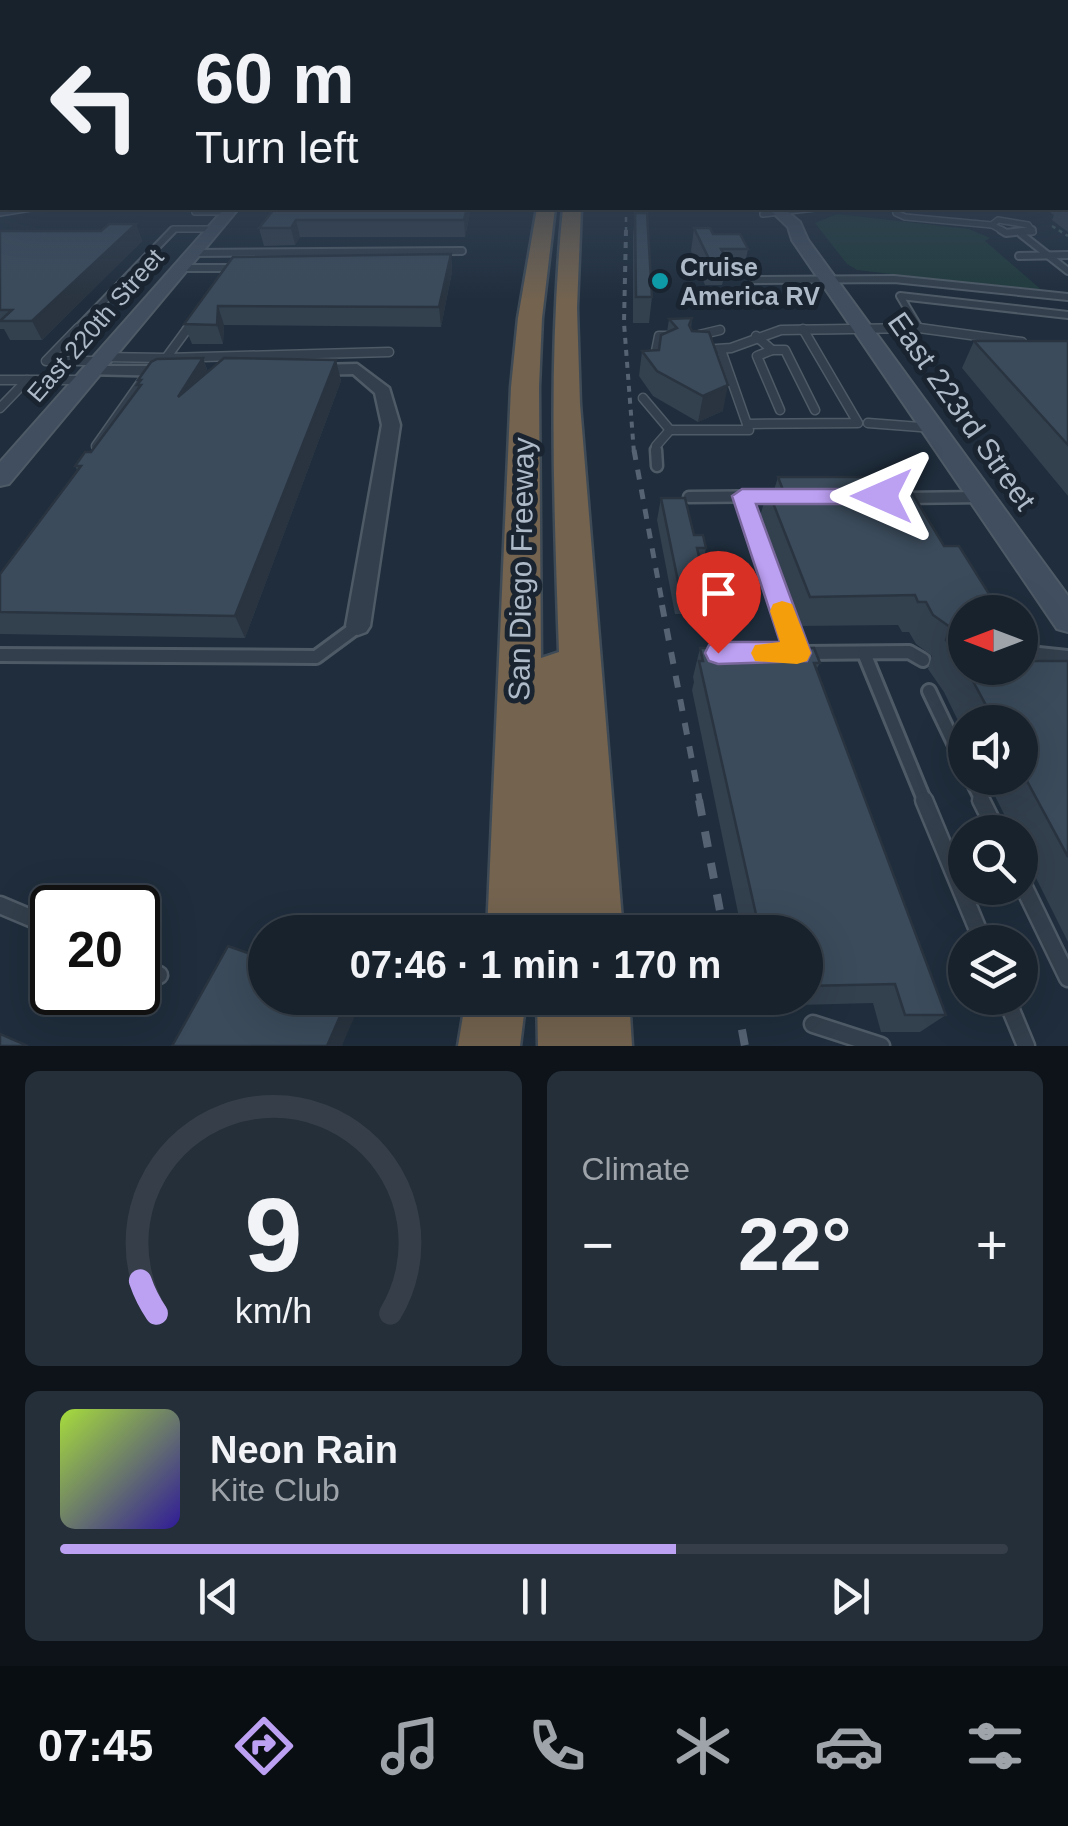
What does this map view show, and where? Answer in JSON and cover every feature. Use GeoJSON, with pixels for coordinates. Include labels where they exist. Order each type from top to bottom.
{"type":"FeatureCollection","features":[{"type":"Feature","properties":{"kind":"highway","name":"San Diego Freeway"},"geometry":{"type":"LineString","coordinates":[[515,915],[527,351],[546,210]]}},
{"type":"Feature","properties":{"kind":"highway"},"geometry":{"type":"LineString","coordinates":[[546,915],[540,442],[544,293],[559,210]]}},
{"type":"Feature","properties":{"kind":"highway"},"geometry":{"type":"LineString","coordinates":[[559,210],[549,390],[564,915]]}},
{"type":"Feature","properties":{"kind":"highway","name":"San Diego Freeway"},"geometry":{"type":"LineString","coordinates":[[572,210],[565,308],[566,404],[594,915]]}},
{"type":"Feature","properties":{"kind":"highway"},"geometry":{"type":"LineString","coordinates":[[506,915],[516,840]]}},
{"type":"Feature","properties":{"kind":"highway"},"geometry":{"type":"LineString","coordinates":[[490,1046],[494,1015]]}},
{"type":"Feature","properties":{"kind":"highway"},"geometry":{"type":"LineString","coordinates":[[513,1046],[514,1015]]}},
{"type":"Feature","properties":{"kind":"highway"},"geometry":{"type":"LineString","coordinates":[[547,1015],[548,1046]]}},
{"type":"Feature","properties":{"kind":"highway"},"geometry":{"type":"LineString","coordinates":[[568,1015],[569,1046]]}},
{"type":"Feature","properties":{"kind":"highway"},"geometry":{"type":"LineString","coordinates":[[600,1015],[602,1046]]}},
{"type":"Feature","properties":{"kind":"main road","name":"East 220th Street"},"geometry":{"type":"LineString","coordinates":[[0,478],[230,210]]}},
{"type":"Feature","properties":{"kind":"main road","name":"East 223rd Street"},"geometry":{"type":"LineString","coordinates":[[769,211],[776,228],[800,240],[866,329],[1068,620]]}},
{"type":"Feature","properties":{"kind":"street"},"geometry":{"type":"LineString","coordinates":[[94,367],[149,372],[356,369],[383,392],[391,426],[358,626]]}},
{"type":"Feature","properties":{"kind":"lane"},"geometry":{"type":"LineString","coordinates":[[198,210],[195,212],[230,210]]}},
{"type":"Feature","properties":{"kind":"lane"},"geometry":{"type":"LineString","coordinates":[[895,210],[905,216],[992,224],[1007,220],[1033,229],[1021,234],[992,224]]}},
{"type":"Feature","properties":{"kind":"lane"},"geometry":{"type":"LineString","coordinates":[[94,367],[46,361],[174,229],[214,229]]}},
{"type":"Feature","properties":{"kind":"lane"},"geometry":{"type":"LineString","coordinates":[[1021,234],[1068,271]]}},
{"type":"Feature","properties":{"kind":"lane"},"geometry":{"type":"LineString","coordinates":[[187,260],[462,251]]}},
{"type":"Feature","properties":{"kind":"lane"},"geometry":{"type":"LineString","coordinates":[[1019,256],[1068,255]]}},
{"type":"Feature","properties":{"kind":"lane"},"geometry":{"type":"LineString","coordinates":[[187,260],[248,268]]}},
{"type":"Feature","properties":{"kind":"lane"},"geometry":{"type":"LineString","coordinates":[[219,283],[230,268]]}},
{"type":"Feature","properties":{"kind":"lane"},"geometry":{"type":"LineString","coordinates":[[754,280],[894,279],[1068,297]]}},
{"type":"Feature","properties":{"kind":"lane"},"geometry":{"type":"LineString","coordinates":[[919,328],[900,296],[1068,315]]}},
{"type":"Feature","properties":{"kind":"lane"},"geometry":{"type":"LineString","coordinates":[[166,358],[198,313]]}},
{"type":"Feature","properties":{"kind":"lane"},"geometry":{"type":"LineString","coordinates":[[692,350],[721,350],[756,336],[802,329],[919,328],[1031,343]]}},
{"type":"Feature","properties":{"kind":"lane"},"geometry":{"type":"LineString","coordinates":[[802,329],[863,423]]}},
{"type":"Feature","properties":{"kind":"lane"},"geometry":{"type":"LineString","coordinates":[[694,335],[711,335],[720,330]]}},
{"type":"Feature","properties":{"kind":"lane"},"geometry":{"type":"LineString","coordinates":[[657,352],[659,336],[676,336]]}},
{"type":"Feature","properties":{"kind":"lane"},"geometry":{"type":"LineString","coordinates":[[756,336],[772,350]]}},
{"type":"Feature","properties":{"kind":"lane"},"geometry":{"type":"LineString","coordinates":[[642,398],[670,430],[749,430],[721,350]]}},
{"type":"Feature","properties":{"kind":"lane"},"geometry":{"type":"LineString","coordinates":[[780,410],[757,356],[772,350],[784,350],[815,410]]}},
{"type":"Feature","properties":{"kind":"lane"},"geometry":{"type":"LineString","coordinates":[[0,380],[27,380],[166,358],[389,352]]}},
{"type":"Feature","properties":{"kind":"lane"},"geometry":{"type":"LineString","coordinates":[[92,452],[149,372]]}},
{"type":"Feature","properties":{"kind":"lane"},"geometry":{"type":"LineString","coordinates":[[0,408],[27,380]]}},
{"type":"Feature","properties":{"kind":"lane"},"geometry":{"type":"LineString","coordinates":[[747,424],[863,423],[934,428]]}},
{"type":"Feature","properties":{"kind":"lane"},"geometry":{"type":"LineString","coordinates":[[659,472],[656,446],[670,430]]}},
{"type":"Feature","properties":{"kind":"lane"},"geometry":{"type":"LineString","coordinates":[[742,496],[797,653]]}},
{"type":"Feature","properties":{"kind":"lane"},"geometry":{"type":"LineString","coordinates":[[690,497],[789,496]]}},
{"type":"Feature","properties":{"kind":"lane"},"geometry":{"type":"LineString","coordinates":[[916,515],[901,498],[982,497]]}},
{"type":"Feature","properties":{"kind":"lane"},"geometry":{"type":"LineString","coordinates":[[0,655],[316,657],[358,626]]}},
{"type":"Feature","properties":{"kind":"lane"},"geometry":{"type":"LineString","coordinates":[[777,653],[912,649],[923,660]]}},
{"type":"Feature","properties":{"kind":"lane"},"geometry":{"type":"LineString","coordinates":[[864,653],[976,925]]}},
{"type":"Feature","properties":{"kind":"lane"},"geometry":{"type":"LineString","coordinates":[[1038,654],[1068,658]]}},
{"type":"Feature","properties":{"kind":"lane"},"geometry":{"type":"LineString","coordinates":[[929,691],[948,731]]}},
{"type":"Feature","properties":{"kind":"lane"},"geometry":{"type":"LineString","coordinates":[[0,904],[30,917]]}},
{"type":"Feature","properties":{"kind":"lane"},"geometry":{"type":"LineString","coordinates":[[1033,905],[1068,978]]}},
{"type":"Feature","properties":{"kind":"lane"},"geometry":{"type":"LineString","coordinates":[[1013,1015],[1026,1046]]}},
{"type":"Feature","properties":{"kind":"lane"},"geometry":{"type":"LineString","coordinates":[[813,1024],[880,1046]]}},
{"type":"Feature","properties":{"kind":"path"},"geometry":{"type":"LineString","coordinates":[[1047,228],[1053,227],[1068,236]]}},
{"type":"Feature","properties":{"kind":"green space"},"geometry":{"type":"Polygon","coordinates":[[[837,214],[969,229],[990,238],[985,241],[1044,292],[857,270],[847,264],[815,223],[837,214]]]}},
{"type":"Feature","properties":{"kind":"building"},"geometry":{"type":"Polygon","coordinates":[[[273,210],[466,210],[464,220],[296,220],[291,228],[259,228],[273,210]]]}},
{"type":"Feature","properties":{"kind":"building"},"geometry":{"type":"Polygon","coordinates":[[[635,213],[647,213],[652,297],[636,297],[635,213]]]}},
{"type":"Feature","properties":{"kind":"building"},"geometry":{"type":"Polygon","coordinates":[[[109,224],[136,224],[32,321],[0,321],[12,310],[0,310],[0,231],[101,231],[109,224]]]}},
{"type":"Feature","properties":{"kind":"building"},"geometry":{"type":"Polygon","coordinates":[[[694,228],[710,228],[713,234],[740,234],[748,249],[721,249],[727,261],[710,261],[694,228]]]}},
{"type":"Feature","properties":{"kind":"building"},"geometry":{"type":"Polygon","coordinates":[[[451,254],[439,307],[218,306],[217,325],[184,324],[233,257],[451,254]]]}},
{"type":"Feature","properties":{"kind":"building"},"geometry":{"type":"Polygon","coordinates":[[[692,318],[692,331],[709,332],[728,385],[703,396],[657,371],[642,351],[659,350],[661,335],[677,328],[669,319],[692,318]]]}},
{"type":"Feature","properties":{"kind":"building"},"geometry":{"type":"Polygon","coordinates":[[[974,341],[1068,341],[1068,445],[974,341]]]}},
{"type":"Feature","properties":{"kind":"building"},"geometry":{"type":"Polygon","coordinates":[[[203,358],[178,397],[224,358],[336,360],[235,616],[0,612],[0,574],[81,466],[75,466],[85,452],[91,452],[141,385],[137,385],[138,380],[151,362],[203,358]]]}},
{"type":"Feature","properties":{"kind":"building"},"geometry":{"type":"Polygon","coordinates":[[[778,477],[870,477],[876,488],[909,488],[944,546],[959,546],[990,595],[948,595],[948,626],[933,615],[926,602],[918,602],[915,595],[810,597],[768,490],[783,490],[778,477]]]}},
{"type":"Feature","properties":{"kind":"building"},"geometry":{"type":"Polygon","coordinates":[[[661,498],[685,498],[694,535],[703,535],[706,548],[697,548],[707,591],[680,591],[661,498]]]}},
{"type":"Feature","properties":{"kind":"building"},"geometry":{"type":"Polygon","coordinates":[[[700,648],[814,648],[820,663],[814,663],[946,1015],[905,1015],[895,984],[823,986],[823,915],[756,915],[699,661],[703,661],[700,648]]]}},
{"type":"Feature","properties":{"kind":"building"},"geometry":{"type":"Polygon","coordinates":[[[1038,661],[1068,661],[1068,857],[1035,795],[1038,795],[1038,705],[986,705],[975,685],[1038,685],[1038,661]]]}},
{"type":"Feature","properties":{"kind":"building"},"geometry":{"type":"Polygon","coordinates":[[[228,946],[248,953],[248,1015],[341,1015],[327,1046],[172,1046],[228,946]]]}},
{"type":"Feature","properties":{"kind":"building"},"geometry":{"type":"Polygon","coordinates":[[[0,1034],[28,1046],[0,1046],[0,1034]]]}},
{"type":"Feature","properties":{"kind":"railway"},"geometry":{"type":"LineString","coordinates":[[626,210],[626,230]]}},
{"type":"Feature","properties":{"kind":"railway"},"geometry":{"type":"LineString","coordinates":[[626,230],[624,323],[634,453]]}},
{"type":"Feature","properties":{"kind":"railway"},"geometry":{"type":"LineString","coordinates":[[634,450],[663,607]]}},
{"type":"Feature","properties":{"kind":"railway"},"geometry":{"type":"LineString","coordinates":[[662,605],[700,802]]}},
{"type":"Feature","properties":{"kind":"railway"},"geometry":{"type":"LineString","coordinates":[[699,800],[721,915]]}},
{"type":"Feature","properties":{"kind":"railway"},"geometry":{"type":"LineString","coordinates":[[739,1015],[745,1046]]}},
{"type":"Feature","properties":{"kind":"slow traffic"},"geometry":{"type":"LineString","coordinates":[[764,653],[797,653],[782,611]]}},
{"type":"Feature","properties":{"kind":"place","name":"Cruise America RV"},"geometry":{"type":"Point","coordinates":[660,281]}},
{"type":"Feature","properties":{"kind":"route"},"geometry":{"type":"LineString","coordinates":[[718,653],[797,653],[742,496],[882,496]]}}]}
